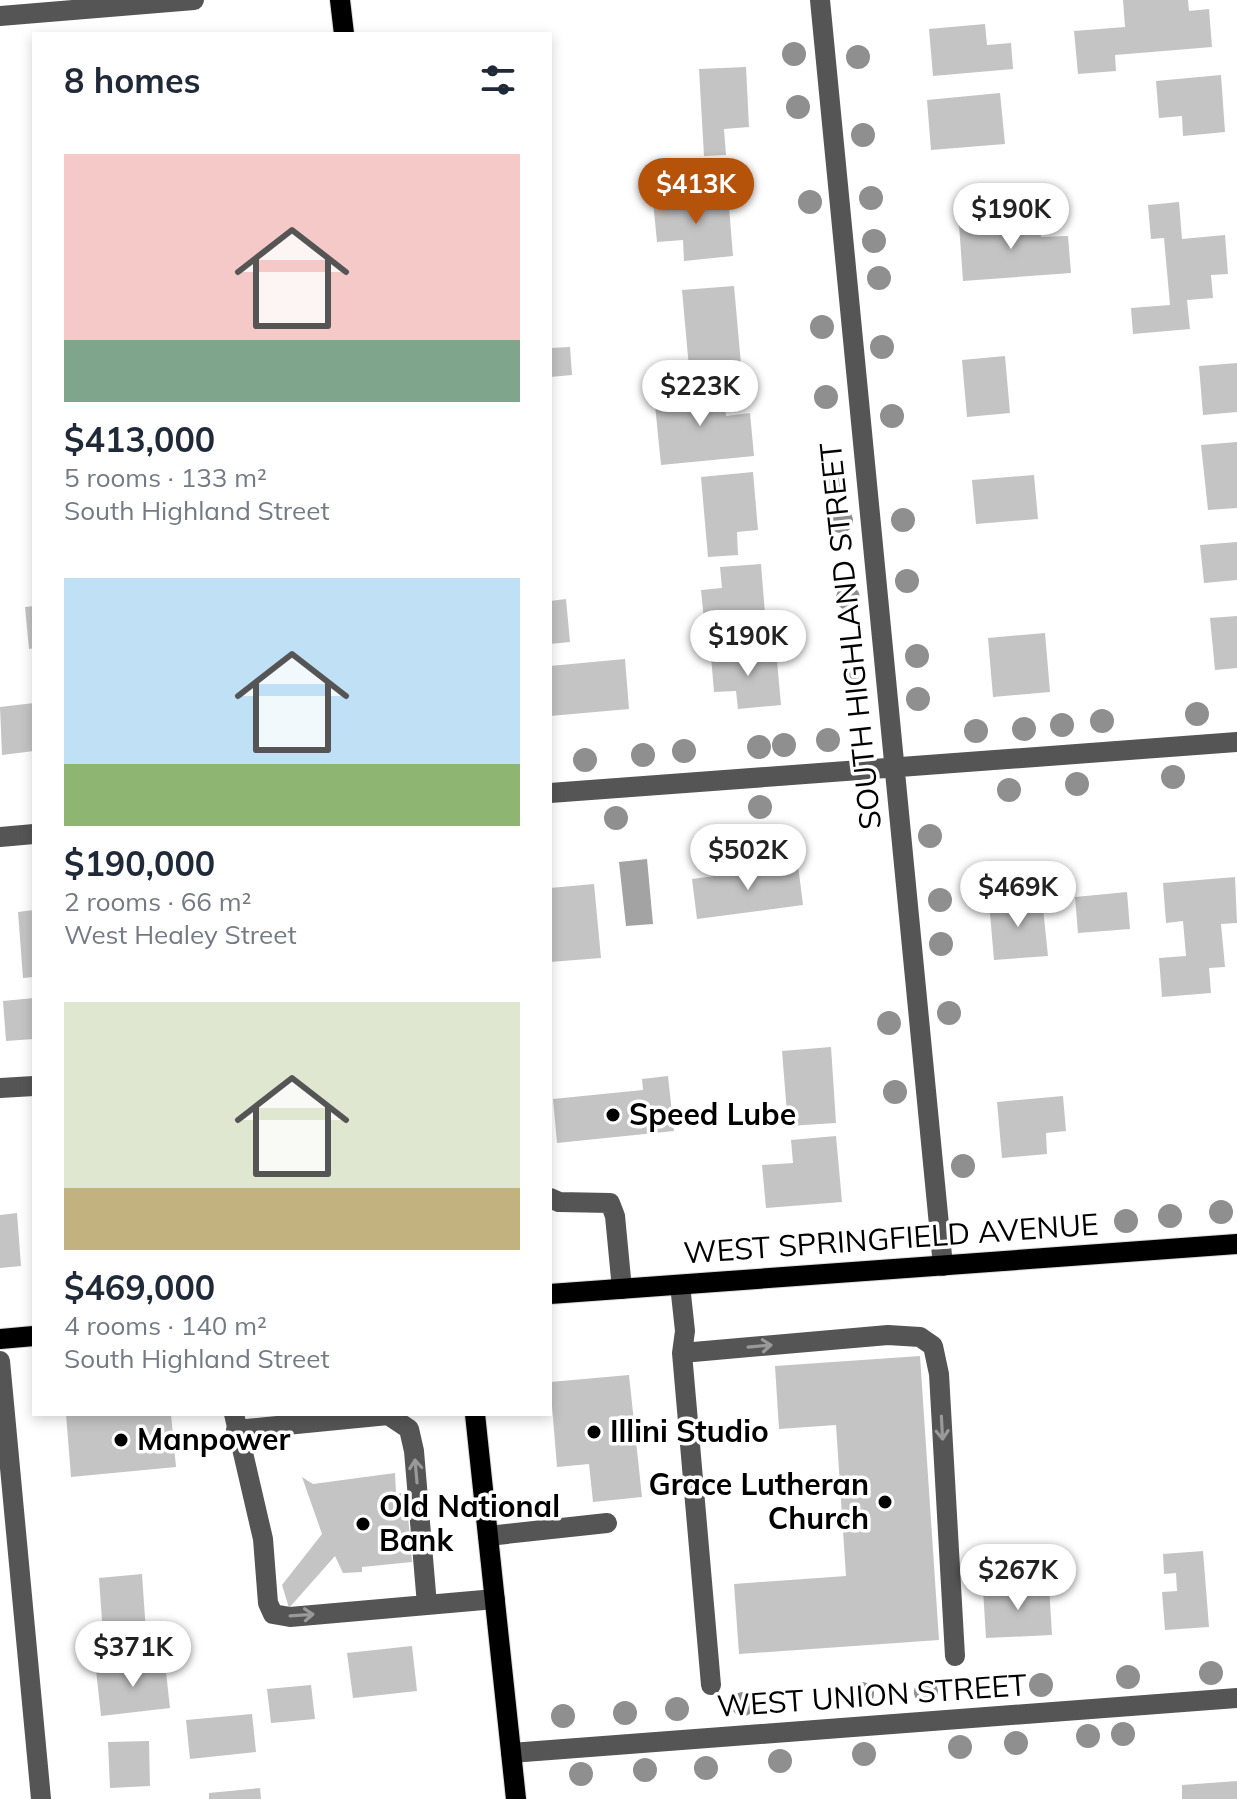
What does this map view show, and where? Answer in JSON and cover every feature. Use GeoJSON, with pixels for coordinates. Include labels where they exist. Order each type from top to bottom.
{"type":"FeatureCollection","features":[{"type":"Feature","properties":{"kind":"main road"},"geometry":{"type":"LineString","coordinates":[[340,0],[344,32]]}},
{"type":"Feature","properties":{"kind":"main road","name":"WEST SPRINGFIELD AVENUE"},"geometry":{"type":"LineString","coordinates":[[552,1294],[1237,1244]]}},
{"type":"Feature","properties":{"kind":"main road"},"geometry":{"type":"LineString","coordinates":[[0,1339],[32,1336]]}},
{"type":"Feature","properties":{"kind":"main road"},"geometry":{"type":"LineString","coordinates":[[475,1416],[516,1799]]}},
{"type":"Feature","properties":{"kind":"street"},"geometry":{"type":"LineString","coordinates":[[0,16],[194,0]]}},
{"type":"Feature","properties":{"kind":"street","name":"SOUTH HIGHLAND STREET"},"geometry":{"type":"LineString","coordinates":[[820,0],[943,1266]]}},
{"type":"Feature","properties":{"kind":"street"},"geometry":{"type":"LineString","coordinates":[[552,793],[1237,742]]}},
{"type":"Feature","properties":{"kind":"street"},"geometry":{"type":"LineString","coordinates":[[0,837],[32,834]]}},
{"type":"Feature","properties":{"kind":"street"},"geometry":{"type":"LineString","coordinates":[[0,1088],[32,1086]]}},
{"type":"Feature","properties":{"kind":"street"},"geometry":{"type":"LineString","coordinates":[[552,1199],[559,1202],[610,1203],[615,1216],[622,1289]]}},
{"type":"Feature","properties":{"kind":"street"},"geometry":{"type":"LineString","coordinates":[[680,1285],[685,1331],[682,1353],[711,1685]]}},
{"type":"Feature","properties":{"kind":"street"},"geometry":{"type":"LineString","coordinates":[[682,1353],[888,1335],[920,1337],[933,1346],[939,1374],[955,1656]]}},
{"type":"Feature","properties":{"kind":"street"},"geometry":{"type":"LineString","coordinates":[[0,1361],[41,1799]]}},
{"type":"Feature","properties":{"kind":"street"},"geometry":{"type":"LineString","coordinates":[[366,1416],[235,1422],[263,1539],[268,1603],[273,1614],[290,1617],[495,1599]]}},
{"type":"Feature","properties":{"kind":"street"},"geometry":{"type":"LineString","coordinates":[[390,1416],[409,1429],[414,1451],[427,1605]]}},
{"type":"Feature","properties":{"kind":"street"},"geometry":{"type":"LineString","coordinates":[[488,1536],[607,1523]]}},
{"type":"Feature","properties":{"kind":"street","name":"WEST UNION STREET"},"geometry":{"type":"LineString","coordinates":[[511,1753],[1237,1698]]}},
{"type":"Feature","properties":{"kind":"shaded area"},"geometry":{"type":"Polygon","coordinates":[[[647,859],[653,924],[626,926],[619,862],[647,859]]]}},
{"type":"Feature","properties":{"kind":"building"},"geometry":{"type":"Polygon","coordinates":[[[1123,0],[1188,0],[1189,11],[1209,9],[1212,47],[1115,55],[1116,71],[1078,74],[1074,31],[1125,27],[1123,0]]]}},
{"type":"Feature","properties":{"kind":"building"},"geometry":{"type":"Polygon","coordinates":[[[985,24],[987,45],[1011,43],[1013,69],[933,76],[929,29],[985,24]]]}},
{"type":"Feature","properties":{"kind":"building"},"geometry":{"type":"Polygon","coordinates":[[[746,67],[749,127],[724,129],[726,155],[704,156],[699,69],[746,67]]]}},
{"type":"Feature","properties":{"kind":"building"},"geometry":{"type":"Polygon","coordinates":[[[1221,75],[1225,132],[1183,136],[1182,116],[1159,118],[1156,81],[1221,75]]]}},
{"type":"Feature","properties":{"kind":"building"},"geometry":{"type":"Polygon","coordinates":[[[1000,93],[1005,144],[931,150],[927,100],[1000,93]]]}},
{"type":"Feature","properties":{"kind":"building"},"geometry":{"type":"Polygon","coordinates":[[[728,194],[733,256],[684,261],[683,240],[657,242],[653,201],[728,194]]]}},
{"type":"Feature","properties":{"kind":"building"},"geometry":{"type":"Polygon","coordinates":[[[1179,202],[1182,239],[1225,235],[1228,274],[1211,275],[1213,298],[1187,300],[1190,329],[1133,334],[1131,308],[1170,305],[1164,238],[1151,239],[1148,205],[1179,202]]]}},
{"type":"Feature","properties":{"kind":"building"},"geometry":{"type":"Polygon","coordinates":[[[1039,219],[1041,237],[1068,236],[1071,273],[963,281],[959,224],[1039,219]]]}},
{"type":"Feature","properties":{"kind":"building"},"geometry":{"type":"Polygon","coordinates":[[[734,286],[741,364],[689,368],[682,290],[734,286]]]}},
{"type":"Feature","properties":{"kind":"building"},"geometry":{"type":"Polygon","coordinates":[[[570,347],[572,375],[552,377],[552,348],[570,347]]]}},
{"type":"Feature","properties":{"kind":"building"},"geometry":{"type":"Polygon","coordinates":[[[1005,356],[1010,413],[967,417],[962,360],[1005,356]]]}},
{"type":"Feature","properties":{"kind":"building"},"geometry":{"type":"Polygon","coordinates":[[[1237,363],[1237,412],[1203,415],[1199,366],[1237,363]]]}},
{"type":"Feature","properties":{"kind":"building"},"geometry":{"type":"Polygon","coordinates":[[[723,389],[726,416],[750,413],[754,456],[661,465],[654,395],[723,389]]]}},
{"type":"Feature","properties":{"kind":"building"},"geometry":{"type":"Polygon","coordinates":[[[1237,442],[1237,508],[1208,510],[1201,445],[1237,442]]]}},
{"type":"Feature","properties":{"kind":"building"},"geometry":{"type":"Polygon","coordinates":[[[753,472],[758,530],[737,532],[738,555],[708,557],[701,477],[753,472]]]}},
{"type":"Feature","properties":{"kind":"building"},"geometry":{"type":"Polygon","coordinates":[[[1034,475],[1038,519],[976,524],[972,480],[1034,475]]]}},
{"type":"Feature","properties":{"kind":"building"},"geometry":{"type":"Polygon","coordinates":[[[1237,542],[1237,580],[1204,583],[1200,545],[1237,542]]]}},
{"type":"Feature","properties":{"kind":"building"},"geometry":{"type":"Polygon","coordinates":[[[761,564],[766,626],[705,631],[701,590],[722,588],[720,567],[761,564]]]}},
{"type":"Feature","properties":{"kind":"building"},"geometry":{"type":"Polygon","coordinates":[[[566,599],[570,642],[552,644],[552,601],[566,599]]]}},
{"type":"Feature","properties":{"kind":"building"},"geometry":{"type":"Polygon","coordinates":[[[32,606],[32,648],[29,649],[25,607],[32,606]]]}},
{"type":"Feature","properties":{"kind":"building"},"geometry":{"type":"Polygon","coordinates":[[[1237,616],[1237,668],[1215,670],[1210,618],[1237,616]]]}},
{"type":"Feature","properties":{"kind":"building"},"geometry":{"type":"Polygon","coordinates":[[[1045,633],[1050,692],[993,697],[988,638],[1045,633]]]}},
{"type":"Feature","properties":{"kind":"building"},"geometry":{"type":"Polygon","coordinates":[[[776,650],[781,705],[738,709],[736,691],[714,692],[711,656],[776,650]]]}},
{"type":"Feature","properties":{"kind":"building"},"geometry":{"type":"Polygon","coordinates":[[[625,659],[629,709],[552,716],[552,666],[625,659]]]}},
{"type":"Feature","properties":{"kind":"building"},"geometry":{"type":"Polygon","coordinates":[[[32,703],[32,751],[2,755],[0,707],[32,703]]]}},
{"type":"Feature","properties":{"kind":"building"},"geometry":{"type":"Polygon","coordinates":[[[798,865],[803,905],[697,919],[692,879],[798,865]]]}},
{"type":"Feature","properties":{"kind":"building"},"geometry":{"type":"Polygon","coordinates":[[[1235,877],[1237,923],[1221,924],[1225,967],[1209,968],[1211,993],[1162,997],[1159,958],[1186,956],[1183,921],[1166,923],[1163,883],[1235,877]]]}},
{"type":"Feature","properties":{"kind":"building"},"geometry":{"type":"Polygon","coordinates":[[[594,884],[601,958],[552,962],[552,888],[594,884]]]}},
{"type":"Feature","properties":{"kind":"building"},"geometry":{"type":"Polygon","coordinates":[[[1127,892],[1130,929],[1078,933],[1075,897],[1127,892]]]}},
{"type":"Feature","properties":{"kind":"building"},"geometry":{"type":"Polygon","coordinates":[[[1042,898],[1048,956],[994,960],[989,902],[1042,898]]]}},
{"type":"Feature","properties":{"kind":"building"},"geometry":{"type":"Polygon","coordinates":[[[32,910],[32,977],[23,978],[18,912],[32,910]]]}},
{"type":"Feature","properties":{"kind":"building"},"geometry":{"type":"Polygon","coordinates":[[[32,998],[32,1039],[6,1041],[3,1001],[32,998]]]}},
{"type":"Feature","properties":{"kind":"building"},"geometry":{"type":"Polygon","coordinates":[[[831,1047],[836,1123],[788,1126],[782,1051],[831,1047]]]}},
{"type":"Feature","properties":{"kind":"building","name":"Speed Lube"},"geometry":{"type":"Polygon","coordinates":[[[668,1076],[674,1131],[557,1143],[553,1099],[643,1090],[642,1079],[668,1076]]]}},
{"type":"Feature","properties":{"kind":"building"},"geometry":{"type":"Polygon","coordinates":[[[1063,1096],[1066,1131],[1046,1133],[1047,1154],[1002,1158],[997,1102],[1063,1096]]]}},
{"type":"Feature","properties":{"kind":"building"},"geometry":{"type":"Polygon","coordinates":[[[836,1136],[842,1202],[766,1208],[762,1165],[793,1163],[791,1140],[836,1136]]]}},
{"type":"Feature","properties":{"kind":"building"},"geometry":{"type":"Polygon","coordinates":[[[17,1213],[21,1266],[0,1268],[0,1215],[17,1213]]]}},
{"type":"Feature","properties":{"kind":"building","name":"Grace Lutheran Church"},"geometry":{"type":"Polygon","coordinates":[[[920,1356],[939,1640],[739,1654],[734,1584],[846,1576],[836,1425],[779,1429],[775,1366],[920,1356]]]}},
{"type":"Feature","properties":{"kind":"building","name":"Illini Studio"},"geometry":{"type":"Polygon","coordinates":[[[629,1375],[642,1497],[593,1502],[589,1464],[557,1467],[552,1382],[629,1375]]]}},
{"type":"Feature","properties":{"kind":"building","name":"Manpower"},"geometry":{"type":"Polygon","coordinates":[[[66,1416],[171,1416],[176,1467],[71,1477],[66,1416]]]}},
{"type":"Feature","properties":{"kind":"building","name":"Old National Bank"},"geometry":{"type":"Polygon","coordinates":[[[395,1473],[396,1494],[406,1492],[412,1562],[362,1567],[362,1572],[343,1573],[335,1556],[289,1608],[282,1585],[322,1534],[302,1477],[313,1484],[395,1473]]]}},
{"type":"Feature","properties":{"kind":"building"},"geometry":{"type":"Polygon","coordinates":[[[1203,1551],[1209,1627],[1165,1630],[1162,1592],[1177,1591],[1176,1573],[1164,1574],[1163,1554],[1203,1551]]]}},
{"type":"Feature","properties":{"kind":"building"},"geometry":{"type":"Polygon","coordinates":[[[142,1574],[146,1632],[103,1635],[99,1578],[142,1574]]]}},
{"type":"Feature","properties":{"kind":"building"},"geometry":{"type":"Polygon","coordinates":[[[1049,1585],[1052,1635],[986,1638],[983,1589],[1049,1585]]]}},
{"type":"Feature","properties":{"kind":"building"},"geometry":{"type":"Polygon","coordinates":[[[412,1646],[417,1691],[353,1698],[347,1653],[412,1646]]]}},
{"type":"Feature","properties":{"kind":"building"},"geometry":{"type":"Polygon","coordinates":[[[165,1663],[170,1708],[101,1716],[96,1670],[165,1663]]]}},
{"type":"Feature","properties":{"kind":"building"},"geometry":{"type":"Polygon","coordinates":[[[311,1685],[315,1719],[271,1723],[267,1689],[311,1685]]]}},
{"type":"Feature","properties":{"kind":"building"},"geometry":{"type":"Polygon","coordinates":[[[252,1714],[256,1752],[190,1759],[186,1720],[252,1714]]]}},
{"type":"Feature","properties":{"kind":"building"},"geometry":{"type":"Polygon","coordinates":[[[149,1741],[150,1786],[110,1788],[108,1742],[149,1741]]]}},
{"type":"Feature","properties":{"kind":"building"},"geometry":{"type":"Polygon","coordinates":[[[1237,1781],[1237,1799],[1182,1799],[1182,1785],[1237,1781]]]}},
{"type":"Feature","properties":{"kind":"building"},"geometry":{"type":"Polygon","coordinates":[[[260,1788],[261,1799],[209,1799],[209,1793],[260,1788]]]}},
{"type":"Feature","properties":{"kind":"place","name":"Speed Lube"},"geometry":{"type":"Point","coordinates":[613,1115]}},
{"type":"Feature","properties":{"kind":"place","name":"Illini Studio"},"geometry":{"type":"Point","coordinates":[594,1432]}},
{"type":"Feature","properties":{"kind":"place","name":"Manpower"},"geometry":{"type":"Point","coordinates":[121,1440]}},
{"type":"Feature","properties":{"kind":"place","name":"Grace Lutheran Church"},"geometry":{"type":"Point","coordinates":[885,1502]}},
{"type":"Feature","properties":{"kind":"place","name":"Old National Bank"},"geometry":{"type":"Point","coordinates":[363,1524]}}]}
